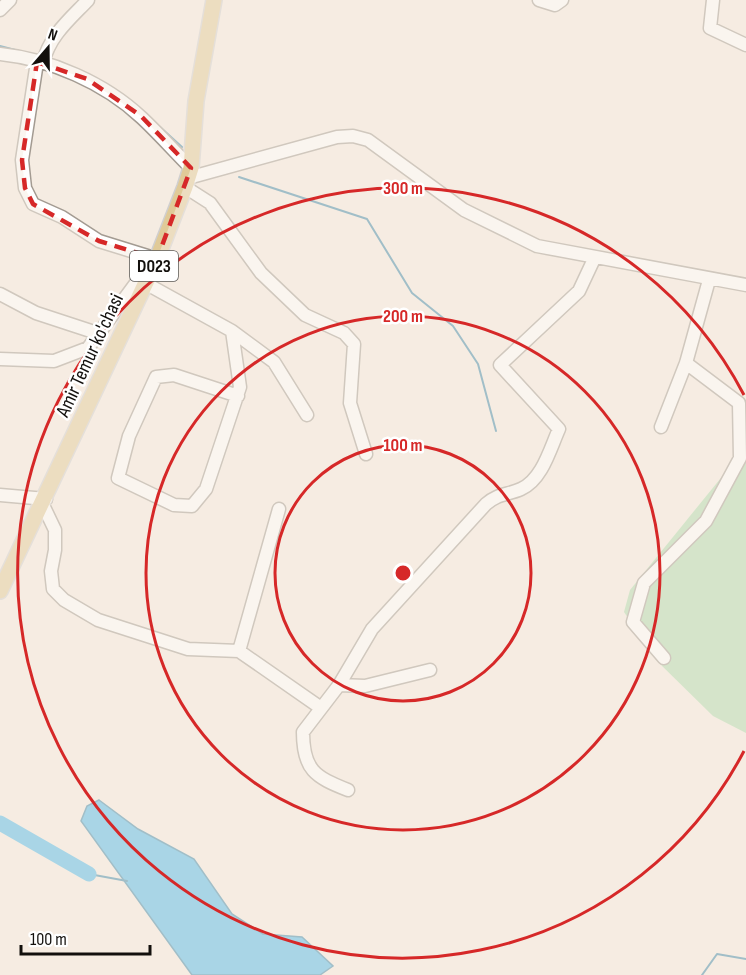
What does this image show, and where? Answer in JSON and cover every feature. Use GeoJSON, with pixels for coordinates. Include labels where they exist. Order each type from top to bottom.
{"type":"FeatureCollection","features":[{"type":"Feature","properties":{"kind":"main road","name":"Amir Temur ko'chasi"},"geometry":{"type":"LineString","coordinates":[[42,506],[157,259],[188,178],[196,101],[214,0]]}},
{"type":"Feature","properties":{"kind":"main road","name":"D023"},"geometry":{"type":"LineString","coordinates":[[0,591],[42,506]]}},
{"type":"Feature","properties":{"kind":"street"},"geometry":{"type":"LineString","coordinates":[[0,10],[10,0]]}},
{"type":"Feature","properties":{"kind":"street"},"geometry":{"type":"LineString","coordinates":[[88,0],[56,35],[42,60],[22,160],[22,174],[28,197],[36,206],[62,217],[91,237],[157,259]]}},
{"type":"Feature","properties":{"kind":"street"},"geometry":{"type":"LineString","coordinates":[[539,0],[555,5],[562,0]]}},
{"type":"Feature","properties":{"kind":"street"},"geometry":{"type":"LineString","coordinates":[[713,0],[710,28],[746,45]]}},
{"type":"Feature","properties":{"kind":"street"},"geometry":{"type":"LineString","coordinates":[[0,54],[42,60],[87,79],[141,116],[210,203],[261,273],[304,315],[344,333],[354,344],[350,403],[366,454]]}},
{"type":"Feature","properties":{"kind":"street"},"geometry":{"type":"LineString","coordinates":[[188,178],[337,137],[353,136],[369,140],[464,210],[537,246],[594,259],[746,285]]}},
{"type":"Feature","properties":{"kind":"street"},"geometry":{"type":"LineString","coordinates":[[348,790],[312,772],[305,757],[303,732],[339,685],[372,629],[486,504],[493,498],[519,490],[535,479],[559,429],[500,365],[579,291],[594,259]]}},
{"type":"Feature","properties":{"kind":"street"},"geometry":{"type":"LineString","coordinates":[[661,427],[686,363],[710,280]]}},
{"type":"Feature","properties":{"kind":"street"},"geometry":{"type":"LineString","coordinates":[[0,359],[54,362],[88,348],[136,284],[145,283],[232,331],[274,362],[307,415]]}},
{"type":"Feature","properties":{"kind":"street"},"geometry":{"type":"LineString","coordinates":[[0,294],[36,313],[100,334]]}},
{"type":"Feature","properties":{"kind":"street"},"geometry":{"type":"LineString","coordinates":[[232,331],[240,387],[238,396],[206,489],[192,506],[174,505],[118,478],[129,436],[156,377],[174,375],[238,396]]}},
{"type":"Feature","properties":{"kind":"street"},"geometry":{"type":"LineString","coordinates":[[664,658],[633,622],[644,583],[706,521],[740,458],[739,403],[686,363]]}},
{"type":"Feature","properties":{"kind":"street"},"geometry":{"type":"LineString","coordinates":[[0,495],[42,506],[55,530],[55,550],[51,570],[53,589],[64,600],[98,620],[188,649],[239,651],[321,708]]}},
{"type":"Feature","properties":{"kind":"street"},"geometry":{"type":"LineString","coordinates":[[239,651],[279,509]]}},
{"type":"Feature","properties":{"kind":"street"},"geometry":{"type":"LineString","coordinates":[[339,685],[365,686],[429,670]]}},
{"type":"Feature","properties":{"kind":"highlighted area"},"geometry":{"type":"Polygon","coordinates":[[[37,62],[87,79],[141,116],[191,168],[157,259],[99,241],[33,204],[25,188],[22,160],[37,62]]]}},
{"type":"Feature","properties":{"kind":"green space"},"geometry":{"type":"Polygon","coordinates":[[[746,447],[746,733],[713,716],[657,661],[624,612],[630,590],[746,447]]]}},
{"type":"Feature","properties":{"kind":"water"},"geometry":{"type":"Polygon","coordinates":[[[99,800],[138,829],[194,859],[232,914],[263,934],[302,937],[333,966],[320,975],[192,975],[81,821],[87,806],[99,800]]]}},
{"type":"Feature","properties":{"kind":"waterway"},"geometry":{"type":"LineString","coordinates":[[0,46],[23,52]]}},
{"type":"Feature","properties":{"kind":"waterway"},"geometry":{"type":"LineString","coordinates":[[160,127],[182,147]]}},
{"type":"Feature","properties":{"kind":"waterway"},"geometry":{"type":"LineString","coordinates":[[239,177],[367,219],[412,293],[453,326],[478,364],[496,431]]}},
{"type":"Feature","properties":{"kind":"waterway"},"geometry":{"type":"LineString","coordinates":[[0,823],[89,874]]}},
{"type":"Feature","properties":{"kind":"waterway"},"geometry":{"type":"LineString","coordinates":[[89,874],[127,881]]}},
{"type":"Feature","properties":{"kind":"waterway"},"geometry":{"type":"LineString","coordinates":[[702,975],[717,954],[746,959]]}}]}
